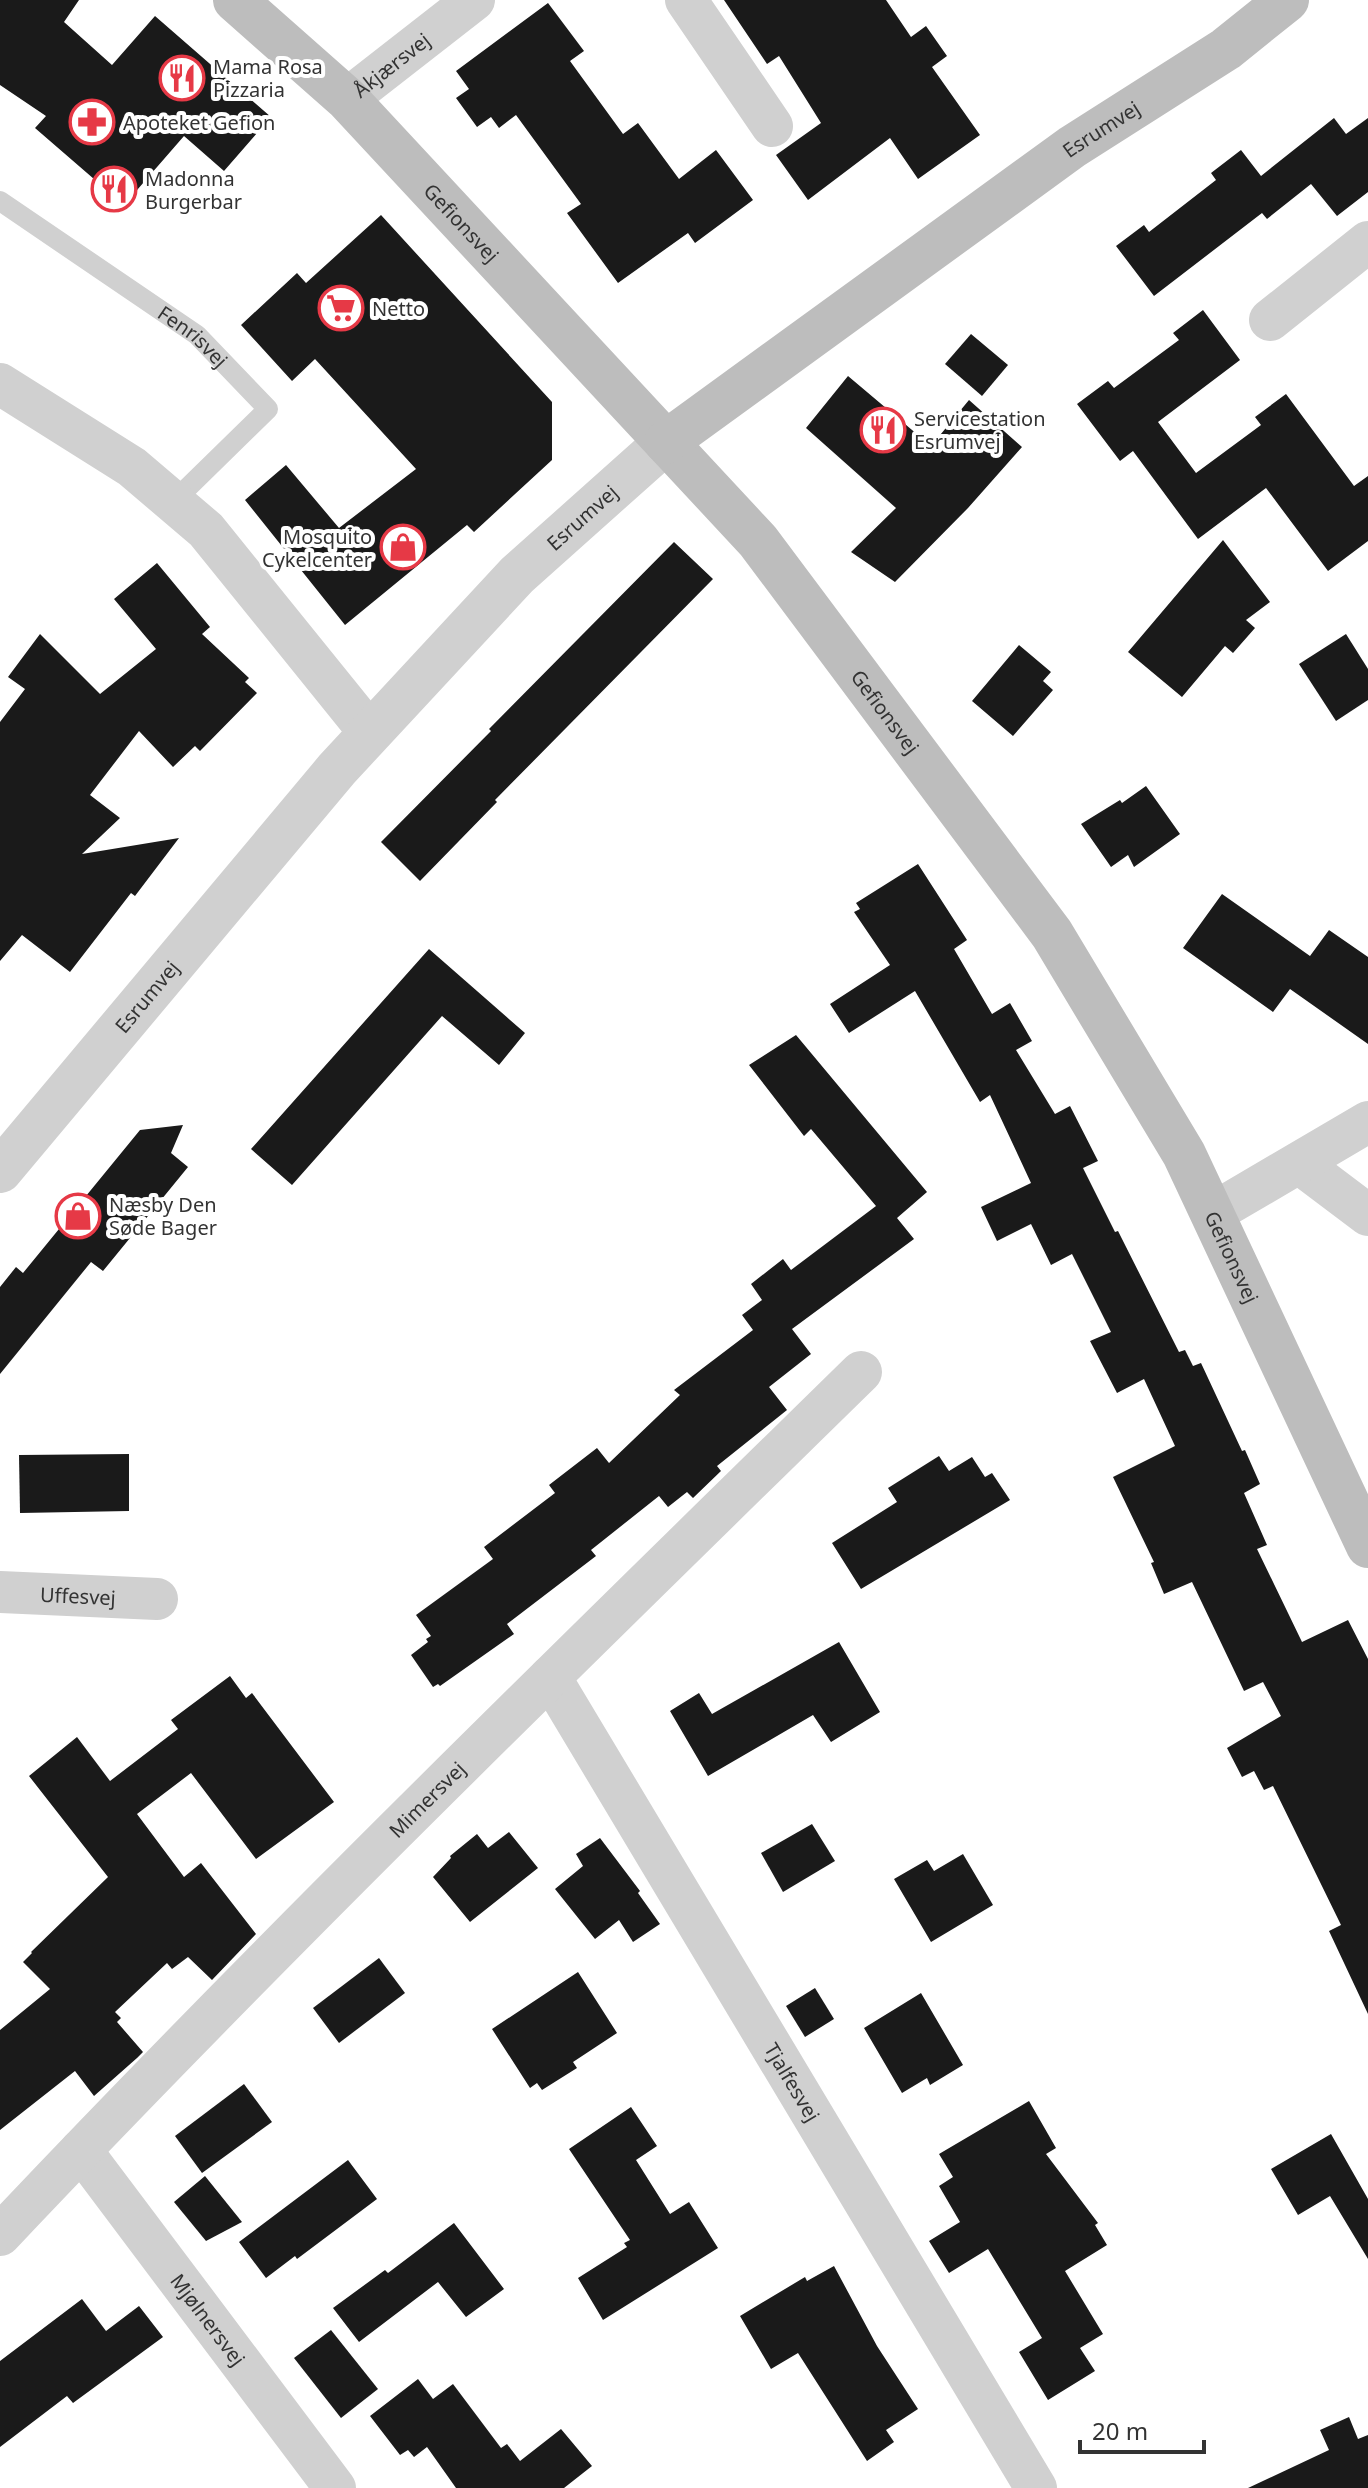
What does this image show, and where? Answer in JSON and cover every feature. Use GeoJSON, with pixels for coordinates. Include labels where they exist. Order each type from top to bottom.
{"type":"FeatureCollection","features":[{"type":"Feature","properties":{"kind":"main road","name":"Gefionsvej"},"geometry":{"type":"LineString","coordinates":[[235,0],[347,99],[758,541],[1052,934],[1184,1154],[1368,1546]]}},
{"type":"Feature","properties":{"kind":"main road","name":"Esrumvej"},"geometry":{"type":"LineString","coordinates":[[666,442],[1072,147],[1226,49],[1287,0]]}},
{"type":"Feature","properties":{"kind":"street","name":"Åkjærsvej"},"geometry":{"type":"LineString","coordinates":[[347,99],[474,0]]}},
{"type":"Feature","properties":{"kind":"street"},"geometry":{"type":"LineString","coordinates":[[686,0],[772,126]]}},
{"type":"Feature","properties":{"kind":"street"},"geometry":{"type":"LineString","coordinates":[[1270,320],[1368,242]]}},
{"type":"Feature","properties":{"kind":"street"},"geometry":{"type":"LineString","coordinates":[[0,384],[132,467],[206,530],[370,733]]}},
{"type":"Feature","properties":{"kind":"street","name":"Esrumvej"},"geometry":{"type":"LineString","coordinates":[[0,1171],[370,733],[517,575],[666,442]]}},
{"type":"Feature","properties":{"kind":"street"},"geometry":{"type":"LineString","coordinates":[[1213,1213],[1368,1122]]}},
{"type":"Feature","properties":{"kind":"street"},"geometry":{"type":"LineString","coordinates":[[1299,1163],[1368,1215]]}},
{"type":"Feature","properties":{"kind":"street","name":"Mimersvej"},"geometry":{"type":"LineString","coordinates":[[0,2235],[550,1677],[861,1372]]}},
{"type":"Feature","properties":{"kind":"street","name":"Uffesvej"},"geometry":{"type":"LineString","coordinates":[[0,1592],[157,1599]]}},
{"type":"Feature","properties":{"kind":"street","name":"Tjalfesvej"},"geometry":{"type":"LineString","coordinates":[[550,1677],[1036,2488]]}},
{"type":"Feature","properties":{"kind":"street","name":"Mjølnersvej"},"geometry":{"type":"LineString","coordinates":[[81,2150],[335,2488]]}},
{"type":"Feature","properties":{"kind":"lane","name":"Fenrisvej"},"geometry":{"type":"LineString","coordinates":[[0,201],[197,335],[268,409],[173,502]]}},
{"type":"Feature","properties":{"kind":"building"},"geometry":{"type":"Polygon","coordinates":[[[0,0],[79,0],[64,22],[112,65],[155,16],[271,117],[224,171],[184,136],[124,205],[35,128],[46,116],[0,85],[0,0]]]}},
{"type":"Feature","properties":{"kind":"building"},"geometry":{"type":"Polygon","coordinates":[[[724,0],[886,0],[911,37],[926,26],[947,56],[932,67],[980,135],[918,179],[890,138],[808,200],[776,155],[821,123],[779,56],[767,64],[724,0]]]}},
{"type":"Feature","properties":{"kind":"building"},"geometry":{"type":"Polygon","coordinates":[[[548,3],[584,51],[570,61],[623,134],[638,123],[679,179],[716,150],[753,200],[695,243],[688,233],[618,283],[567,213],[581,204],[516,115],[499,128],[491,117],[477,127],[456,98],[469,89],[456,71],[548,3]]]}},
{"type":"Feature","properties":{"kind":"building"},"geometry":{"type":"Polygon","coordinates":[[[1334,118],[1346,134],[1368,118],[1368,192],[1337,216],[1311,184],[1267,219],[1262,213],[1154,296],[1116,246],[1144,225],[1149,232],[1216,180],[1211,173],[1241,150],[1261,176],[1334,118]]]}},
{"type":"Feature","properties":{"kind":"building"},"geometry":{"type":"Polygon","coordinates":[[[381,215],[552,402],[552,460],[474,532],[467,525],[345,625],[245,500],[286,465],[339,528],[416,469],[315,359],[292,381],[241,325],[297,273],[306,283],[381,215]]]}},
{"type":"Feature","properties":{"kind":"building"},"geometry":{"type":"Polygon","coordinates":[[[1203,310],[1240,360],[1158,422],[1196,473],[1261,425],[1255,417],[1286,394],[1354,486],[1368,476],[1368,541],[1328,571],[1266,488],[1198,539],[1133,451],[1120,461],[1077,404],[1108,381],[1114,388],[1179,340],[1173,333],[1203,310]]]}},
{"type":"Feature","properties":{"kind":"building"},"geometry":{"type":"Polygon","coordinates":[[[971,334],[1008,365],[982,396],[945,364],[971,334]]]}},
{"type":"Feature","properties":{"kind":"building"},"geometry":{"type":"Polygon","coordinates":[[[848,376],[931,446],[969,400],[1022,447],[968,508],[895,582],[851,552],[896,508],[806,428],[848,376]]]}},
{"type":"Feature","properties":{"kind":"building"},"geometry":{"type":"Polygon","coordinates":[[[1223,540],[1270,602],[1246,620],[1255,628],[1233,653],[1225,646],[1182,697],[1128,652],[1223,540]]]}},
{"type":"Feature","properties":{"kind":"building"},"geometry":{"type":"Polygon","coordinates":[[[674,542],[713,579],[495,800],[497,802],[420,881],[381,842],[674,542]]]}},
{"type":"Feature","properties":{"kind":"building"},"geometry":{"type":"Polygon","coordinates":[[[157,563],[210,627],[202,634],[249,678],[245,682],[257,693],[200,751],[195,746],[173,767],[139,731],[90,795],[120,818],[82,854],[179,838],[135,896],[131,893],[70,972],[22,935],[0,961],[0,722],[25,689],[8,677],[40,634],[100,694],[156,649],[114,599],[157,563]]]}},
{"type":"Feature","properties":{"kind":"building"},"geometry":{"type":"Polygon","coordinates":[[[1346,634],[1368,669],[1368,700],[1336,721],[1299,664],[1346,634]]]}},
{"type":"Feature","properties":{"kind":"building"},"geometry":{"type":"Polygon","coordinates":[[[1019,645],[1051,672],[1043,681],[1053,690],[1013,736],[972,701],[1019,645]]]}},
{"type":"Feature","properties":{"kind":"building"},"geometry":{"type":"Polygon","coordinates":[[[1146,786],[1180,834],[1134,867],[1128,855],[1111,867],[1081,824],[1120,800],[1122,803],[1146,786]]]}},
{"type":"Feature","properties":{"kind":"building"},"geometry":{"type":"Polygon","coordinates":[[[918,864],[967,940],[954,949],[992,1014],[1010,1003],[1032,1041],[1016,1050],[1055,1114],[1070,1106],[1098,1161],[1083,1168],[1115,1232],[1118,1231],[1179,1352],[1185,1350],[1193,1366],[1201,1363],[1242,1451],[1245,1450],[1260,1484],[1244,1493],[1267,1545],[1257,1549],[1302,1642],[1348,1620],[1368,1659],[1368,2014],[1329,1931],[1341,1925],[1273,1786],[1264,1790],[1254,1771],[1242,1777],[1227,1748],[1281,1716],[1263,1682],[1244,1691],[1192,1582],[1164,1594],[1151,1563],[1154,1562],[1113,1477],[1175,1446],[1144,1379],[1117,1393],[1090,1341],[1111,1332],[1072,1254],[1051,1265],[1031,1224],[997,1241],[981,1207],[1031,1183],[990,1095],[980,1102],[915,991],[849,1033],[830,1004],[890,965],[854,912],[860,909],[856,903],[918,864]]]}},
{"type":"Feature","properties":{"kind":"building"},"geometry":{"type":"Polygon","coordinates":[[[1222,894],[1310,956],[1329,930],[1368,957],[1368,1044],[1290,989],[1273,1012],[1183,948],[1222,894]]]}},
{"type":"Feature","properties":{"kind":"building"},"geometry":{"type":"Polygon","coordinates":[[[429,949],[525,1033],[499,1065],[442,1016],[292,1185],[251,1149],[429,949]]]}},
{"type":"Feature","properties":{"kind":"building"},"geometry":{"type":"Polygon","coordinates":[[[796,1035],[927,1192],[897,1218],[914,1239],[792,1329],[811,1354],[769,1387],[787,1410],[717,1466],[721,1471],[693,1498],[687,1492],[668,1507],[659,1496],[591,1550],[596,1556],[507,1624],[514,1634],[440,1686],[433,1687],[411,1655],[431,1636],[416,1615],[493,1559],[484,1547],[555,1493],[549,1485],[597,1448],[609,1463],[680,1395],[674,1390],[753,1330],[742,1315],[762,1300],[751,1284],[783,1259],[791,1270],[876,1206],[811,1129],[804,1136],[749,1065],[796,1035]]]}},
{"type":"Feature","properties":{"kind":"building"},"geometry":{"type":"Polygon","coordinates":[[[183,1125],[171,1153],[188,1167],[103,1271],[91,1262],[0,1374],[0,1287],[16,1267],[23,1273],[140,1130],[183,1125]]]}},
{"type":"Feature","properties":{"kind":"building"},"geometry":{"type":"Polygon","coordinates":[[[129,1454],[129,1511],[20,1513],[19,1455],[129,1454]]]}},
{"type":"Feature","properties":{"kind":"building"},"geometry":{"type":"Polygon","coordinates":[[[939,1456],[949,1471],[972,1457],[985,1477],[992,1473],[1010,1500],[861,1589],[832,1543],[897,1502],[888,1488],[939,1456]]]}},
{"type":"Feature","properties":{"kind":"building"},"geometry":{"type":"Polygon","coordinates":[[[839,1642],[880,1712],[831,1742],[813,1715],[708,1776],[670,1711],[699,1693],[712,1714],[839,1642]]]}},
{"type":"Feature","properties":{"kind":"building"},"geometry":{"type":"Polygon","coordinates":[[[230,1676],[246,1698],[252,1693],[334,1802],[256,1859],[191,1773],[137,1814],[184,1877],[201,1863],[256,1934],[212,1980],[188,1957],[172,1969],[167,1963],[115,2012],[121,2018],[117,2022],[143,2052],[137,2058],[94,2096],[75,2071],[0,2130],[0,2030],[50,1989],[23,1962],[108,1877],[29,1776],[77,1737],[110,1781],[178,1729],[171,1720],[230,1676]]]}},
{"type":"Feature","properties":{"kind":"building"},"geometry":{"type":"Polygon","coordinates":[[[812,1824],[835,1861],[783,1892],[761,1853],[812,1824]]]}},
{"type":"Feature","properties":{"kind":"building"},"geometry":{"type":"Polygon","coordinates":[[[509,1832],[538,1868],[470,1922],[433,1877],[450,1856],[477,1834],[488,1848],[509,1832]]]}},
{"type":"Feature","properties":{"kind":"building"},"geometry":{"type":"Polygon","coordinates":[[[600,1838],[640,1891],[638,1893],[660,1924],[633,1942],[619,1920],[595,1939],[555,1889],[583,1866],[576,1854],[600,1838]]]}},
{"type":"Feature","properties":{"kind":"building"},"geometry":{"type":"Polygon","coordinates":[[[963,1854],[993,1905],[931,1942],[894,1879],[927,1860],[934,1871],[963,1854]]]}},
{"type":"Feature","properties":{"kind":"building"},"geometry":{"type":"Polygon","coordinates":[[[379,1958],[405,1993],[339,2043],[313,2008],[379,1958]]]}},
{"type":"Feature","properties":{"kind":"building"},"geometry":{"type":"Polygon","coordinates":[[[578,1972],[617,2033],[573,2062],[577,2068],[542,2090],[537,2083],[530,2088],[492,2029],[578,1972]]]}},
{"type":"Feature","properties":{"kind":"building"},"geometry":{"type":"Polygon","coordinates":[[[815,1988],[834,2019],[805,2037],[786,2006],[815,1988]]]}},
{"type":"Feature","properties":{"kind":"building"},"geometry":{"type":"Polygon","coordinates":[[[921,1993],[963,2065],[930,2085],[927,2078],[902,2093],[864,2028],[921,1993]]]}},
{"type":"Feature","properties":{"kind":"building"},"geometry":{"type":"Polygon","coordinates":[[[244,2084],[272,2122],[202,2173],[175,2136],[244,2084]]]}},
{"type":"Feature","properties":{"kind":"building"},"geometry":{"type":"Polygon","coordinates":[[[1029,2101],[1056,2148],[1046,2154],[1098,2223],[1095,2225],[1107,2245],[1065,2271],[1103,2334],[1080,2348],[1095,2371],[1048,2400],[1019,2352],[1042,2338],[988,2249],[949,2273],[929,2241],[960,2222],[939,2186],[953,2177],[939,2154],[1029,2101]]]}},
{"type":"Feature","properties":{"kind":"building"},"geometry":{"type":"Polygon","coordinates":[[[631,2107],[657,2146],[636,2160],[670,2214],[689,2202],[718,2248],[603,2320],[578,2278],[627,2247],[624,2243],[630,2240],[569,2149],[631,2107]]]}},
{"type":"Feature","properties":{"kind":"building"},"geometry":{"type":"Polygon","coordinates":[[[1331,2134],[1368,2199],[1368,2259],[1330,2196],[1298,2215],[1271,2169],[1331,2134]]]}},
{"type":"Feature","properties":{"kind":"building"},"geometry":{"type":"Polygon","coordinates":[[[348,2160],[377,2199],[297,2259],[295,2256],[266,2278],[239,2242],[348,2160]]]}},
{"type":"Feature","properties":{"kind":"building"},"geometry":{"type":"Polygon","coordinates":[[[205,2176],[242,2222],[206,2241],[174,2202],[205,2176]]]}},
{"type":"Feature","properties":{"kind":"building"},"geometry":{"type":"Polygon","coordinates":[[[454,2223],[504,2289],[466,2317],[438,2282],[359,2342],[333,2308],[385,2270],[388,2273],[454,2223]]]}},
{"type":"Feature","properties":{"kind":"building"},"geometry":{"type":"Polygon","coordinates":[[[834,2266],[877,2346],[918,2409],[886,2430],[894,2442],[867,2461],[798,2353],[771,2369],[740,2316],[805,2277],[807,2281],[834,2266]]]}},
{"type":"Feature","properties":{"kind":"building"},"geometry":{"type":"Polygon","coordinates":[[[82,2299],[106,2331],[139,2306],[163,2337],[73,2403],[67,2396],[0,2447],[0,2361],[82,2299]]]}},
{"type":"Feature","properties":{"kind":"building"},"geometry":{"type":"Polygon","coordinates":[[[331,2330],[378,2389],[341,2418],[294,2358],[331,2330]]]}},
{"type":"Feature","properties":{"kind":"building"},"geometry":{"type":"Polygon","coordinates":[[[418,2379],[433,2399],[453,2384],[501,2448],[507,2444],[520,2461],[561,2429],[592,2466],[564,2488],[456,2488],[427,2447],[414,2457],[408,2450],[400,2455],[370,2416],[418,2379]]]}},
{"type":"Feature","properties":{"kind":"building"},"geometry":{"type":"Polygon","coordinates":[[[1349,2417],[1358,2439],[1368,2435],[1368,2488],[1248,2488],[1329,2450],[1320,2430],[1349,2417]]]}},
{"type":"Feature","properties":{"kind":"place","name":"Mama Rosa Pizzaria"},"geometry":{"type":"Point","coordinates":[182,78]}},
{"type":"Feature","properties":{"kind":"place","name":"Apoteket Gefion"},"geometry":{"type":"Point","coordinates":[92,122]}},
{"type":"Feature","properties":{"kind":"place","name":"Madonna Burgerbar"},"geometry":{"type":"Point","coordinates":[114,189]}},
{"type":"Feature","properties":{"kind":"place","name":"Netto"},"geometry":{"type":"Point","coordinates":[341,308]}},
{"type":"Feature","properties":{"kind":"place","name":"Servicestation Esrumvej"},"geometry":{"type":"Point","coordinates":[883,430]}},
{"type":"Feature","properties":{"kind":"place","name":"Mosquito Cykelcenter"},"geometry":{"type":"Point","coordinates":[403,547]}},
{"type":"Feature","properties":{"kind":"place","name":"Næsby Den Søde Bager"},"geometry":{"type":"Point","coordinates":[78,1216]}}]}
